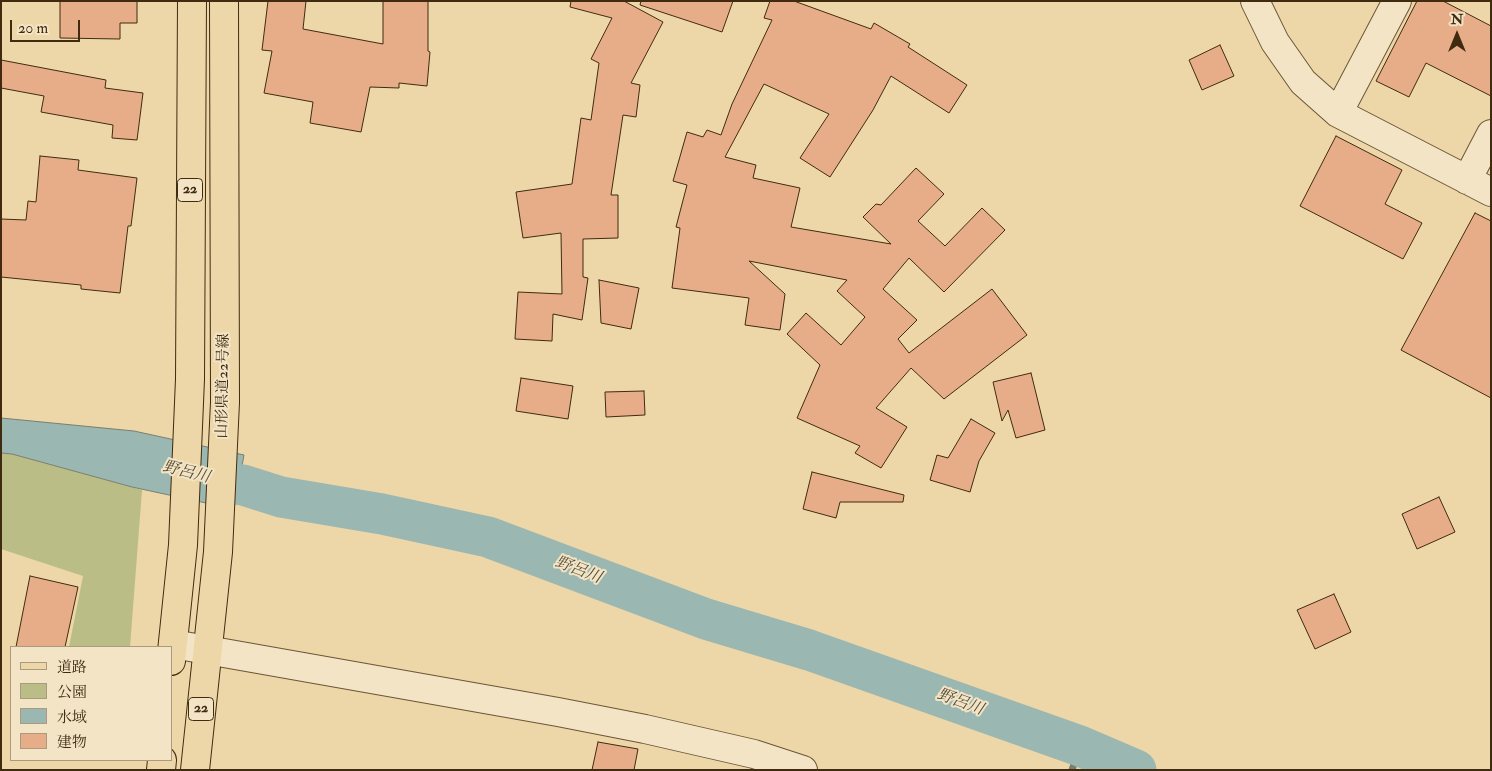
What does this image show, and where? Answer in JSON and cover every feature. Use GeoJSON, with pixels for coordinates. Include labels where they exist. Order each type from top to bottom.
{"type":"FeatureCollection","features":[{"type":"Feature","properties":{"kind":"main road","name":"22"},"geometry":{"type":"LineString","coordinates":[[172,652],[183,545],[189,400],[192,1]]}},
{"type":"Feature","properties":{"kind":"main road","name":"山形県道22号線"},"geometry":{"type":"LineString","coordinates":[[195,770],[218,552],[225,402],[224,1]]}},
{"type":"Feature","properties":{"kind":"street"},"geometry":{"type":"LineString","coordinates":[[1255,1],[1275,42],[1303,82],[1338,113],[1479,186],[1491,134]]}},
{"type":"Feature","properties":{"kind":"street"},"geometry":{"type":"LineString","coordinates":[[1338,113],[1397,1]]}},
{"type":"Feature","properties":{"kind":"street"},"geometry":{"type":"LineString","coordinates":[[172,652],[207,649],[645,729],[754,754],[803,770]]}},
{"type":"Feature","properties":{"kind":"green space"},"geometry":{"type":"Polygon","coordinates":[[[1,453],[12,454],[142,490],[130,646],[69,646],[83,576],[1,549],[1,453]]]}},
{"type":"Feature","properties":{"kind":"water"},"geometry":{"type":"Polygon","coordinates":[[[1,418],[134,431],[244,455],[234,509],[132,487],[12,454],[1,453],[1,418]]]}},
{"type":"Feature","properties":{"kind":"building"},"geometry":{"type":"Polygon","coordinates":[[[60,1],[137,1],[137,23],[120,23],[120,39],[60,38],[60,1]]]}},
{"type":"Feature","properties":{"kind":"building"},"geometry":{"type":"Polygon","coordinates":[[[268,1],[306,1],[303,29],[383,44],[383,1],[428,1],[428,51],[430,52],[427,86],[399,83],[399,88],[370,87],[361,132],[310,123],[313,102],[264,93],[272,51],[262,50],[268,1]]]}},
{"type":"Feature","properties":{"kind":"building"},"geometry":{"type":"Polygon","coordinates":[[[571,1],[624,1],[663,22],[631,83],[640,85],[636,117],[623,115],[611,195],[618,195],[618,238],[583,239],[583,277],[588,278],[582,320],[553,314],[552,341],[515,339],[518,292],[562,294],[561,233],[523,238],[516,192],[572,184],[581,118],[591,120],[599,63],[591,59],[612,18],[570,7],[571,1]]]}},
{"type":"Feature","properties":{"kind":"building"},"geometry":{"type":"Polygon","coordinates":[[[641,1],[733,1],[722,32],[640,5],[641,1]]]}},
{"type":"Feature","properties":{"kind":"building"},"geometry":{"type":"Polygon","coordinates":[[[770,1],[794,1],[871,29],[874,23],[910,44],[908,47],[967,85],[949,113],[891,76],[873,110],[830,177],[800,158],[829,114],[764,84],[725,157],[756,165],[753,178],[800,188],[791,227],[891,244],[863,217],[876,204],[881,205],[916,168],[944,194],[918,221],[945,246],[982,208],[1005,230],[944,292],[909,258],[883,289],[917,320],[898,339],[909,353],[992,289],[1027,335],[944,399],[911,368],[876,408],[907,427],[881,468],[855,453],[860,446],[797,418],[820,365],[787,334],[806,313],[841,345],[865,317],[837,291],[847,280],[749,261],[785,294],[780,330],[745,325],[749,298],[672,288],[680,228],[676,227],[687,185],[673,181],[687,132],[703,137],[707,130],[721,135],[732,104],[772,20],[764,18],[770,1]]]}},
{"type":"Feature","properties":{"kind":"building"},"geometry":{"type":"Polygon","coordinates":[[[1417,1],[1443,1],[1491,26],[1491,96],[1426,63],[1409,97],[1376,81],[1417,1]]]}},
{"type":"Feature","properties":{"kind":"building"},"geometry":{"type":"Polygon","coordinates":[[[1220,45],[1234,76],[1202,90],[1189,60],[1220,45]]]}},
{"type":"Feature","properties":{"kind":"building"},"geometry":{"type":"Polygon","coordinates":[[[1,60],[106,80],[105,88],[143,93],[137,140],[112,138],[113,125],[41,112],[44,96],[1,88],[1,60]]]}},
{"type":"Feature","properties":{"kind":"building"},"geometry":{"type":"Polygon","coordinates":[[[1336,136],[1402,170],[1385,204],[1422,223],[1403,259],[1300,206],[1336,136]]]}},
{"type":"Feature","properties":{"kind":"building"},"geometry":{"type":"Polygon","coordinates":[[[40,156],[79,160],[78,170],[137,178],[131,226],[128,226],[120,293],[81,289],[81,285],[1,277],[1,219],[26,220],[28,201],[36,202],[40,156]]]}},
{"type":"Feature","properties":{"kind":"building"},"geometry":{"type":"Polygon","coordinates":[[[1475,213],[1491,221],[1491,398],[1401,350],[1475,213]]]}},
{"type":"Feature","properties":{"kind":"building"},"geometry":{"type":"Polygon","coordinates":[[[599,280],[639,288],[631,329],[601,323],[599,280]]]}},
{"type":"Feature","properties":{"kind":"building"},"geometry":{"type":"Polygon","coordinates":[[[1031,373],[1045,430],[1016,438],[1008,410],[1002,421],[993,382],[1031,373]]]}},
{"type":"Feature","properties":{"kind":"building"},"geometry":{"type":"Polygon","coordinates":[[[521,378],[573,386],[568,419],[516,411],[521,378]]]}},
{"type":"Feature","properties":{"kind":"building"},"geometry":{"type":"Polygon","coordinates":[[[644,391],[645,415],[606,417],[605,392],[644,391]]]}},
{"type":"Feature","properties":{"kind":"building"},"geometry":{"type":"Polygon","coordinates":[[[971,419],[995,433],[979,461],[970,492],[930,480],[937,455],[948,458],[971,419]]]}},
{"type":"Feature","properties":{"kind":"building"},"geometry":{"type":"Polygon","coordinates":[[[812,472],[904,495],[903,502],[840,502],[836,518],[803,509],[812,472]]]}},
{"type":"Feature","properties":{"kind":"building"},"geometry":{"type":"Polygon","coordinates":[[[1439,497],[1455,532],[1417,549],[1402,514],[1439,497]]]}},
{"type":"Feature","properties":{"kind":"building"},"geometry":{"type":"Polygon","coordinates":[[[30,576],[78,587],[65,646],[16,646],[30,576]]]}},
{"type":"Feature","properties":{"kind":"building"},"geometry":{"type":"Polygon","coordinates":[[[1334,594],[1351,632],[1315,649],[1297,610],[1334,594]]]}},
{"type":"Feature","properties":{"kind":"building"},"geometry":{"type":"Polygon","coordinates":[[[598,742],[638,749],[634,770],[592,770],[598,742]]]}},
{"type":"Feature","properties":{"kind":"waterway","name":"野呂川"},"geometry":{"type":"LineString","coordinates":[[183,474],[209,481],[243,485],[281,497],[382,514],[488,537],[706,619],[809,650],[1080,746],[1136,770]]}},
{"type":"Feature","properties":{"kind":"waterway"},"geometry":{"type":"LineString","coordinates":[[1072,770],[1080,746]]}}]}
